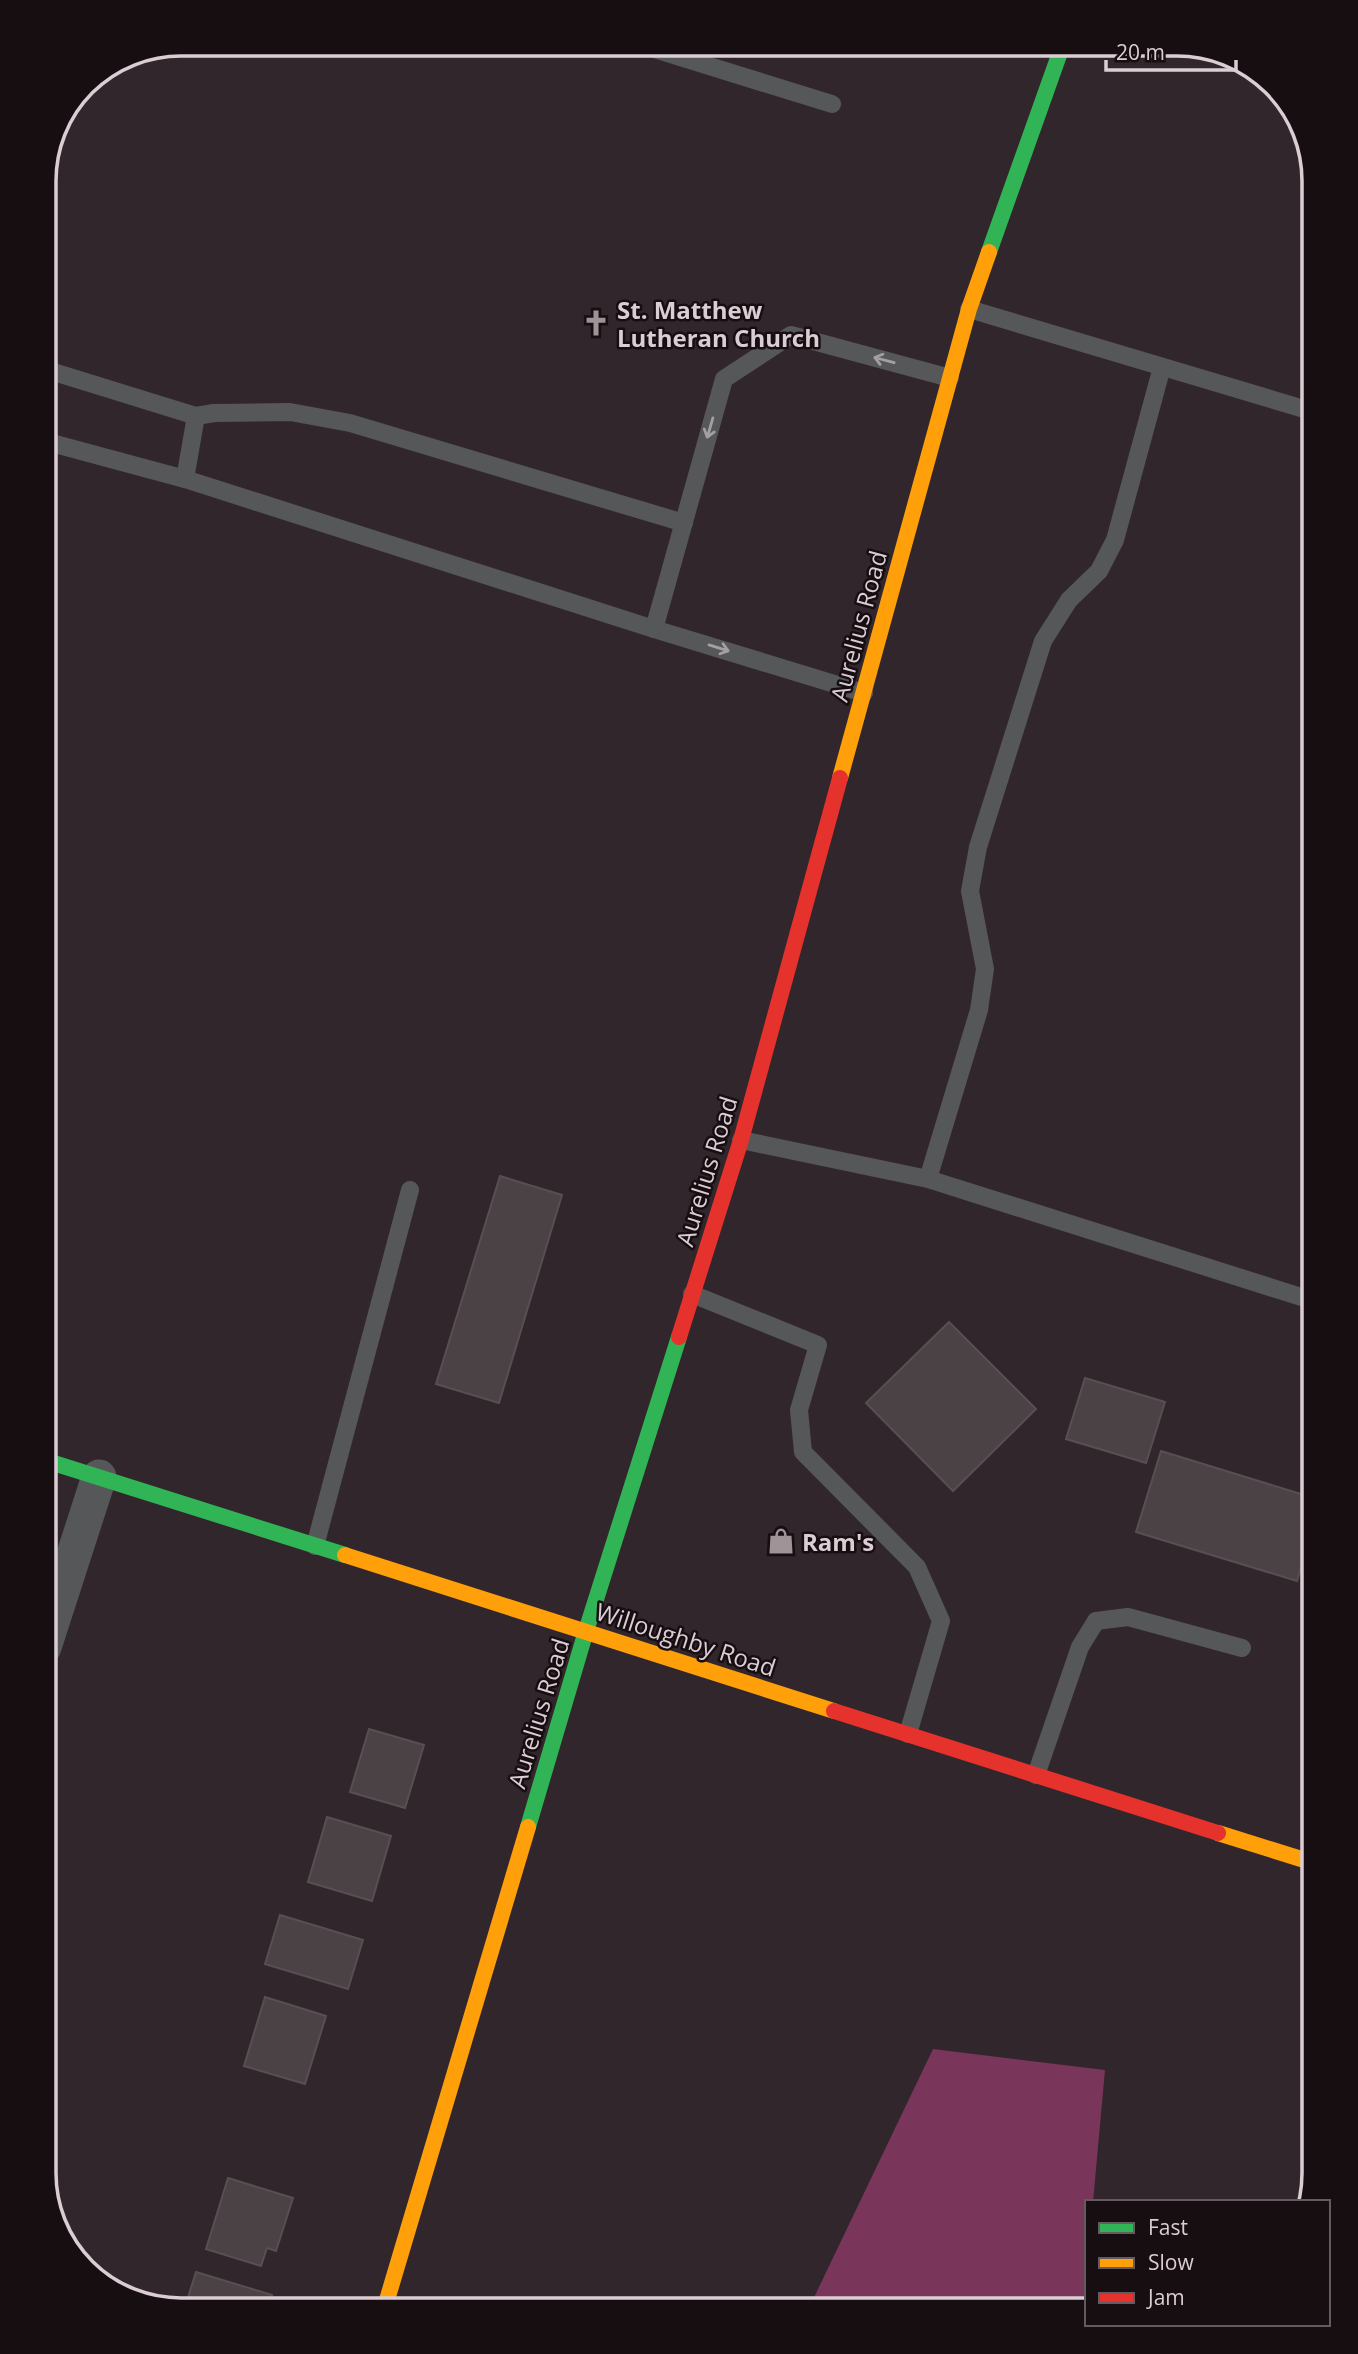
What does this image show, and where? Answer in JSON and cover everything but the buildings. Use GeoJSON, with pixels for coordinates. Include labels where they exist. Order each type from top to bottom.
{"type":"FeatureCollection","features":[{"type":"Feature","properties":{"kind":"street","name":"Aurelius Road"},"geometry":{"type":"LineString","coordinates":[[388,2298],[586,1631],[741,1140],[969,309],[1059,56]]}},
{"type":"Feature","properties":{"kind":"street","name":"Willoughby Road"},"geometry":{"type":"LineString","coordinates":[[56,1464],[1302,1859]]}},
{"type":"Feature","properties":{"kind":"street"},"geometry":{"type":"LineString","coordinates":[[56,1610],[99,1478]]}},
{"type":"Feature","properties":{"kind":"lane"},"geometry":{"type":"LineString","coordinates":[[677,56],[832,104]]}},
{"type":"Feature","properties":{"kind":"lane"},"geometry":{"type":"LineString","coordinates":[[969,309],[1302,408]]}},
{"type":"Feature","properties":{"kind":"lane"},"geometry":{"type":"LineString","coordinates":[[654,628],[724,379],[792,335],[950,378]]}},
{"type":"Feature","properties":{"kind":"lane"},"geometry":{"type":"LineString","coordinates":[[928,1179],[979,1010],[985,969],[970,891],[978,847],[1043,641],[1069,600],[1099,572],[1115,540],[1162,367]]}},
{"type":"Feature","properties":{"kind":"lane"},"geometry":{"type":"LineString","coordinates":[[56,373],[196,416],[290,412],[350,423],[684,523]]}},
{"type":"Feature","properties":{"kind":"lane"},"geometry":{"type":"LineString","coordinates":[[185,479],[196,416]]}},
{"type":"Feature","properties":{"kind":"lane"},"geometry":{"type":"LineString","coordinates":[[56,443],[185,479],[864,692]]}},
{"type":"Feature","properties":{"kind":"lane"},"geometry":{"type":"LineString","coordinates":[[741,1140],[928,1179],[1302,1297]]}},
{"type":"Feature","properties":{"kind":"lane"},"geometry":{"type":"LineString","coordinates":[[315,1546],[410,1190]]}},
{"type":"Feature","properties":{"kind":"lane"},"geometry":{"type":"LineString","coordinates":[[692,1294],[818,1345],[799,1410],[803,1451],[917,1567],[941,1621],[908,1734]]}},
{"type":"Feature","properties":{"kind":"lane"},"geometry":{"type":"LineString","coordinates":[[1036,1774],[1080,1647],[1096,1621],[1128,1617],[1242,1648]]}},
{"type":"Feature","properties":{"kind":"shaded area"},"geometry":{"type":"Polygon","coordinates":[[[933,2049],[1105,2070],[1093,2200],[1085,2200],[1085,2298],[814,2298],[933,2049]]]}},
{"type":"Feature","properties":{"kind":"traffic: fast"},"geometry":{"type":"LineString","coordinates":[[989,252],[1059,56]]}},
{"type":"Feature","properties":{"kind":"traffic: fast"},"geometry":{"type":"LineString","coordinates":[[528,1827],[586,1631],[679,1337]]}},
{"type":"Feature","properties":{"kind":"traffic: fast"},"geometry":{"type":"LineString","coordinates":[[56,1464],[345,1555]]}},
{"type":"Feature","properties":{"kind":"traffic: slow"},"geometry":{"type":"LineString","coordinates":[[840,778],[969,309],[989,252]]}},
{"type":"Feature","properties":{"kind":"traffic: slow"},"geometry":{"type":"LineString","coordinates":[[345,1555],[834,1711]]}},
{"type":"Feature","properties":{"kind":"traffic: slow"},"geometry":{"type":"LineString","coordinates":[[388,2298],[528,1827]]}},
{"type":"Feature","properties":{"kind":"traffic: slow"},"geometry":{"type":"LineString","coordinates":[[1218,1833],[1302,1859]]}},
{"type":"Feature","properties":{"kind":"traffic: jam"},"geometry":{"type":"LineString","coordinates":[[679,1337],[741,1140],[840,778]]}},
{"type":"Feature","properties":{"kind":"traffic: jam"},"geometry":{"type":"LineString","coordinates":[[834,1711],[1218,1833]]}},
{"type":"Feature","properties":{"kind":"place","name":"St. Matthew Lutheran Church"},"geometry":{"type":"Point","coordinates":[596,323]}},
{"type":"Feature","properties":{"kind":"place","name":"Ram's"},"geometry":{"type":"Point","coordinates":[781,1541]}}]}
